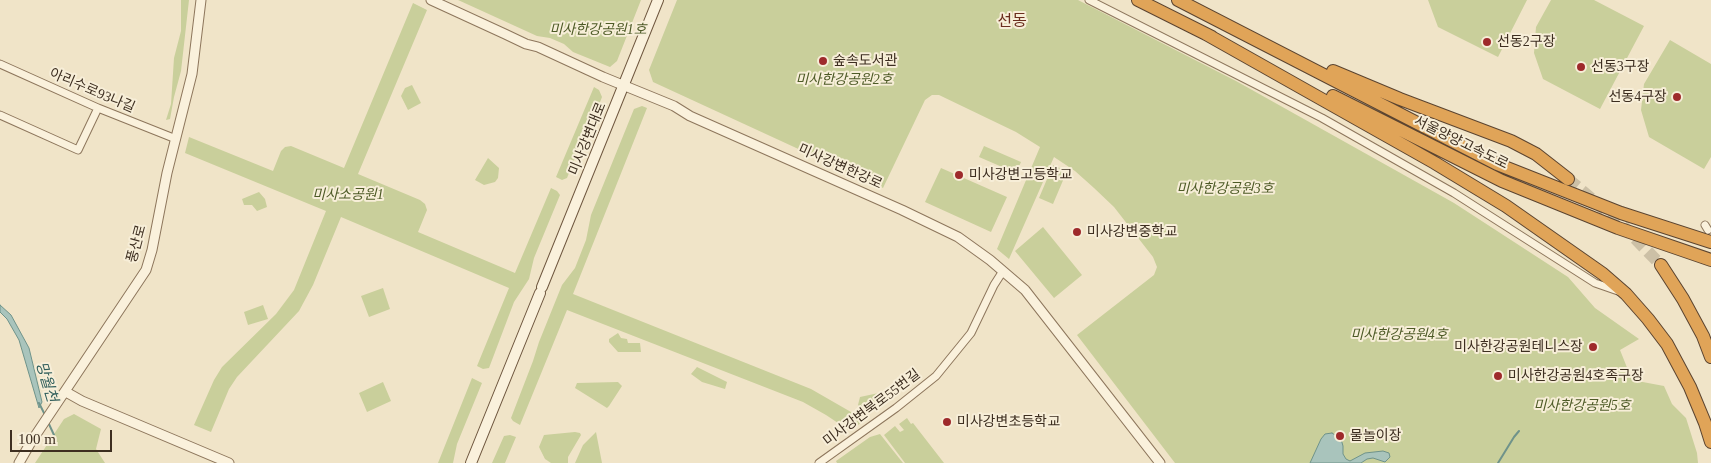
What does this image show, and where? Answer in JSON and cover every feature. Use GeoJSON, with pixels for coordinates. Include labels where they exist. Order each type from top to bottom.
{"type":"FeatureCollection","features":[{"type":"Feature","properties":{"kind":"highway"},"geometry":{"type":"LineString","coordinates":[[1138,0],[1206,34],[1427,158],[1506,206],[1575,253],[1626,294],[1648,319],[1676,359],[1690,387],[1711,442]]}},
{"type":"Feature","properties":{"kind":"highway"},"geometry":{"type":"LineString","coordinates":[[1178,0],[1212,17],[1400,99],[1511,142],[1536,154],[1568,179]]}},
{"type":"Feature","properties":{"kind":"highway","name":"서울양양고속도로"},"geometry":{"type":"LineString","coordinates":[[1212,17],[1497,164],[1621,213],[1692,237],[1708,232]]}},
{"type":"Feature","properties":{"kind":"highway","name":"서울양양고속도로"},"geometry":{"type":"LineString","coordinates":[[1206,34],[1502,181],[1618,228],[1711,260]]}},
{"type":"Feature","properties":{"kind":"highway"},"geometry":{"type":"LineString","coordinates":[[1661,265],[1684,299],[1703,336],[1711,357]]}},
{"type":"Feature","properties":{"kind":"main road","name":"미사강변대로"},"geometry":{"type":"LineString","coordinates":[[471,463],[658,0]]}},
{"type":"Feature","properties":{"kind":"street","name":"풍산로"},"geometry":{"type":"LineString","coordinates":[[19,463],[31,442],[146,270],[193,68],[201,0]]}},
{"type":"Feature","properties":{"kind":"street","name":"미사강변한강로"},"geometry":{"type":"LineString","coordinates":[[431,0],[526,44],[538,47],[624,86],[674,106],[690,116],[939,227],[971,245],[1004,271],[1032,299],[1160,463]]}},
{"type":"Feature","properties":{"kind":"street"},"geometry":{"type":"LineString","coordinates":[[1090,0],[1322,118],[1460,198],[1595,283],[1626,294]]}},
{"type":"Feature","properties":{"kind":"street","name":"아리수로93나길"},"geometry":{"type":"LineString","coordinates":[[0,64],[98,108],[176,139]]}},
{"type":"Feature","properties":{"kind":"street"},"geometry":{"type":"LineString","coordinates":[[0,115],[78,150],[98,108]]}},
{"type":"Feature","properties":{"kind":"street","name":"미사강변북로55번길"},"geometry":{"type":"LineString","coordinates":[[819,463],[896,408],[936,376],[971,333],[994,285],[1004,271]]}},
{"type":"Feature","properties":{"kind":"street"},"geometry":{"type":"LineString","coordinates":[[66,392],[82,401],[229,463]]}},
{"type":"Feature","properties":{"kind":"green space"},"geometry":{"type":"Polygon","coordinates":[[[181,0],[189,0],[181,71],[170,119],[166,120],[171,104],[174,58],[181,31],[181,0]]]}},
{"type":"Feature","properties":{"kind":"green space","name":"미사한강공원1호"},"geometry":{"type":"Polygon","coordinates":[[[458,0],[641,0],[617,61],[610,67],[573,52],[564,44],[550,38],[537,36],[458,0]]]}},
{"type":"Feature","properties":{"kind":"green space"},"geometry":{"type":"Polygon","coordinates":[[[677,0],[1078,0],[1236,81],[1454,203],[1568,277],[1595,308],[1639,339],[1620,350],[1632,380],[1664,386],[1672,404],[1686,418],[1697,453],[1698,463],[1175,463],[1077,335],[1154,275],[1157,267],[1153,257],[1114,207],[1094,188],[1075,171],[1054,157],[1009,259],[997,249],[1040,147],[1016,132],[939,95],[932,95],[925,100],[883,188],[653,82],[649,70],[677,0]]]}},
{"type":"Feature","properties":{"kind":"green space","name":"선동2구장"},"geometry":{"type":"Polygon","coordinates":[[[1428,0],[1527,0],[1498,57],[1438,27],[1428,0]]]}},
{"type":"Feature","properties":{"kind":"green space","name":"선동3구장"},"geometry":{"type":"Polygon","coordinates":[[[1551,0],[1594,0],[1644,26],[1600,109],[1543,79],[1534,53],[1536,27],[1551,0]]]}},
{"type":"Feature","properties":{"kind":"green space","name":"미사소공원1"},"geometry":{"type":"Polygon","coordinates":[[[413,3],[427,10],[358,174],[420,200],[425,204],[427,210],[418,232],[515,273],[551,188],[560,195],[534,258],[529,279],[514,302],[489,368],[483,369],[477,366],[509,288],[341,217],[313,285],[299,311],[237,377],[229,389],[211,432],[194,425],[214,380],[222,367],[276,314],[294,290],[326,211],[185,153],[189,137],[273,171],[281,151],[285,147],[291,146],[344,168],[413,3]]]}},
{"type":"Feature","properties":{"kind":"green space","name":"선동4구장"},"geometry":{"type":"Polygon","coordinates":[[[1670,40],[1711,64],[1711,157],[1704,169],[1649,137],[1641,110],[1644,84],[1670,40]]]}},
{"type":"Feature","properties":{"kind":"green space"},"geometry":{"type":"Polygon","coordinates":[[[412,85],[421,103],[408,110],[401,96],[405,88],[412,85]]]}},
{"type":"Feature","properties":{"kind":"green space"},"geometry":{"type":"Polygon","coordinates":[[[594,87],[599,90],[602,97],[567,178],[562,180],[556,177],[594,87]]]}},
{"type":"Feature","properties":{"kind":"green space"},"geometry":{"type":"Polygon","coordinates":[[[642,106],[647,108],[573,294],[811,389],[851,412],[862,422],[850,431],[803,402],[567,310],[520,425],[511,418],[562,285],[575,268],[586,240],[591,215],[634,109],[642,106]]]}},
{"type":"Feature","properties":{"kind":"green space"},"geometry":{"type":"Polygon","coordinates":[[[984,146],[1021,162],[1016,173],[979,157],[984,146]]]}},
{"type":"Feature","properties":{"kind":"green space"},"geometry":{"type":"Polygon","coordinates":[[[488,158],[499,168],[498,178],[495,182],[484,185],[475,180],[488,158]]]}},
{"type":"Feature","properties":{"kind":"green space"},"geometry":{"type":"Polygon","coordinates":[[[1053,165],[1067,171],[1053,204],[1039,198],[1053,165]]]}},
{"type":"Feature","properties":{"kind":"green space"},"geometry":{"type":"Polygon","coordinates":[[[941,168],[1007,197],[991,232],[925,202],[941,168]]]}},
{"type":"Feature","properties":{"kind":"green space"},"geometry":{"type":"Polygon","coordinates":[[[259,192],[265,199],[267,207],[257,211],[252,205],[244,205],[242,199],[259,192]]]}},
{"type":"Feature","properties":{"kind":"green space"},"geometry":{"type":"Polygon","coordinates":[[[1043,227],[1082,275],[1054,298],[1015,251],[1043,227]]]}},
{"type":"Feature","properties":{"kind":"green space"},"geometry":{"type":"Polygon","coordinates":[[[383,288],[390,309],[369,317],[361,296],[383,288]]]}},
{"type":"Feature","properties":{"kind":"green space"},"geometry":{"type":"Polygon","coordinates":[[[263,305],[268,319],[248,325],[244,312],[263,305]]]}},
{"type":"Feature","properties":{"kind":"green space"},"geometry":{"type":"Polygon","coordinates":[[[618,333],[621,338],[627,339],[628,343],[640,343],[641,352],[618,352],[609,342],[609,339],[618,333]]]}},
{"type":"Feature","properties":{"kind":"green space"},"geometry":{"type":"Polygon","coordinates":[[[697,367],[727,382],[725,389],[702,382],[691,374],[697,367]]]}},
{"type":"Feature","properties":{"kind":"green space"},"geometry":{"type":"Polygon","coordinates":[[[472,378],[482,383],[457,444],[453,463],[438,463],[472,378]]]}},
{"type":"Feature","properties":{"kind":"green space"},"geometry":{"type":"Polygon","coordinates":[[[383,382],[391,401],[367,412],[359,393],[383,382]]]}},
{"type":"Feature","properties":{"kind":"green space"},"geometry":{"type":"Polygon","coordinates":[[[618,382],[622,386],[607,408],[575,388],[577,383],[618,382]]]}},
{"type":"Feature","properties":{"kind":"green space"},"geometry":{"type":"Polygon","coordinates":[[[888,391],[890,398],[873,410],[863,410],[858,405],[860,397],[888,391]]]}},
{"type":"Feature","properties":{"kind":"green space"},"geometry":{"type":"Polygon","coordinates":[[[74,414],[101,429],[96,449],[105,463],[35,463],[64,419],[74,414]]]}},
{"type":"Feature","properties":{"kind":"green space"},"geometry":{"type":"Polygon","coordinates":[[[907,418],[944,463],[905,463],[884,435],[895,426],[900,432],[904,430],[899,424],[907,418]]]}},
{"type":"Feature","properties":{"kind":"green space"},"geometry":{"type":"Polygon","coordinates":[[[575,432],[581,435],[568,457],[568,463],[551,463],[545,459],[539,447],[544,435],[575,432]]]}},
{"type":"Feature","properties":{"kind":"green space"},"geometry":{"type":"Polygon","coordinates":[[[596,432],[602,463],[575,463],[583,445],[596,432]]]}},
{"type":"Feature","properties":{"kind":"green space"},"geometry":{"type":"Polygon","coordinates":[[[880,434],[903,463],[837,463],[836,461],[870,437],[880,434]]]}},
{"type":"Feature","properties":{"kind":"green space"},"geometry":{"type":"Polygon","coordinates":[[[504,436],[516,437],[505,463],[492,463],[504,436]]]}},
{"type":"Feature","properties":{"kind":"water"},"geometry":{"type":"Polygon","coordinates":[[[0,305],[11,315],[29,348],[42,402],[39,408],[19,340],[7,319],[0,312],[0,305]]]}},
{"type":"Feature","properties":{"kind":"water"},"geometry":{"type":"Polygon","coordinates":[[[1332,433],[1341,439],[1343,454],[1350,461],[1365,453],[1383,451],[1389,453],[1390,457],[1385,462],[1373,458],[1361,463],[1310,463],[1321,439],[1325,434],[1332,433]]]}},
{"type":"Feature","properties":{"kind":"waterway","name":"망월천"},"geometry":{"type":"LineString","coordinates":[[39,403],[45,415]]}},
{"type":"Feature","properties":{"kind":"waterway","name":"망월천"},"geometry":{"type":"LineString","coordinates":[[48,422],[54,435]]}},
{"type":"Feature","properties":{"kind":"waterway"},"geometry":{"type":"LineString","coordinates":[[1498,463],[1519,431]]}},
{"type":"Feature","properties":{"kind":"tunnel"},"geometry":{"type":"LineString","coordinates":[[1568,179],[1617,220],[1661,265]]}},
{"type":"Feature","properties":{"kind":"place","name":"선동2구장"},"geometry":{"type":"Point","coordinates":[1487,42]}},
{"type":"Feature","properties":{"kind":"place","name":"숲속도서관"},"geometry":{"type":"Point","coordinates":[823,61]}},
{"type":"Feature","properties":{"kind":"place","name":"선동3구장"},"geometry":{"type":"Point","coordinates":[1581,67]}},
{"type":"Feature","properties":{"kind":"place","name":"선동4구장"},"geometry":{"type":"Point","coordinates":[1677,97]}},
{"type":"Feature","properties":{"kind":"place","name":"미사강변고등학교"},"geometry":{"type":"Point","coordinates":[959,175]}},
{"type":"Feature","properties":{"kind":"place","name":"미사강변중학교"},"geometry":{"type":"Point","coordinates":[1077,232]}},
{"type":"Feature","properties":{"kind":"place","name":"미사한강공원테니스장"},"geometry":{"type":"Point","coordinates":[1593,347]}},
{"type":"Feature","properties":{"kind":"place","name":"미사한강공원4호족구장"},"geometry":{"type":"Point","coordinates":[1498,376]}},
{"type":"Feature","properties":{"kind":"place","name":"미사강변초등학교"},"geometry":{"type":"Point","coordinates":[947,422]}},
{"type":"Feature","properties":{"kind":"place","name":"물놀이장"},"geometry":{"type":"Point","coordinates":[1340,436]}},
{"type":"Feature","properties":{"kind":"district","name":"선동"},"geometry":{"type":"Point","coordinates":[1012,22]}},
{"type":"Feature","properties":{"kind":"park label","name":"미사한강공원2호"},"geometry":{"type":"Point","coordinates":[844,80]}},
{"type":"Feature","properties":{"kind":"park label","name":"미사한강공원3호"},"geometry":{"type":"Point","coordinates":[1225,189]}},
{"type":"Feature","properties":{"kind":"park label","name":"미사한강공원4호"},"geometry":{"type":"Point","coordinates":[1399,335]}},
{"type":"Feature","properties":{"kind":"park label","name":"미사한강공원5호"},"geometry":{"type":"Point","coordinates":[1582,406]}}]}
